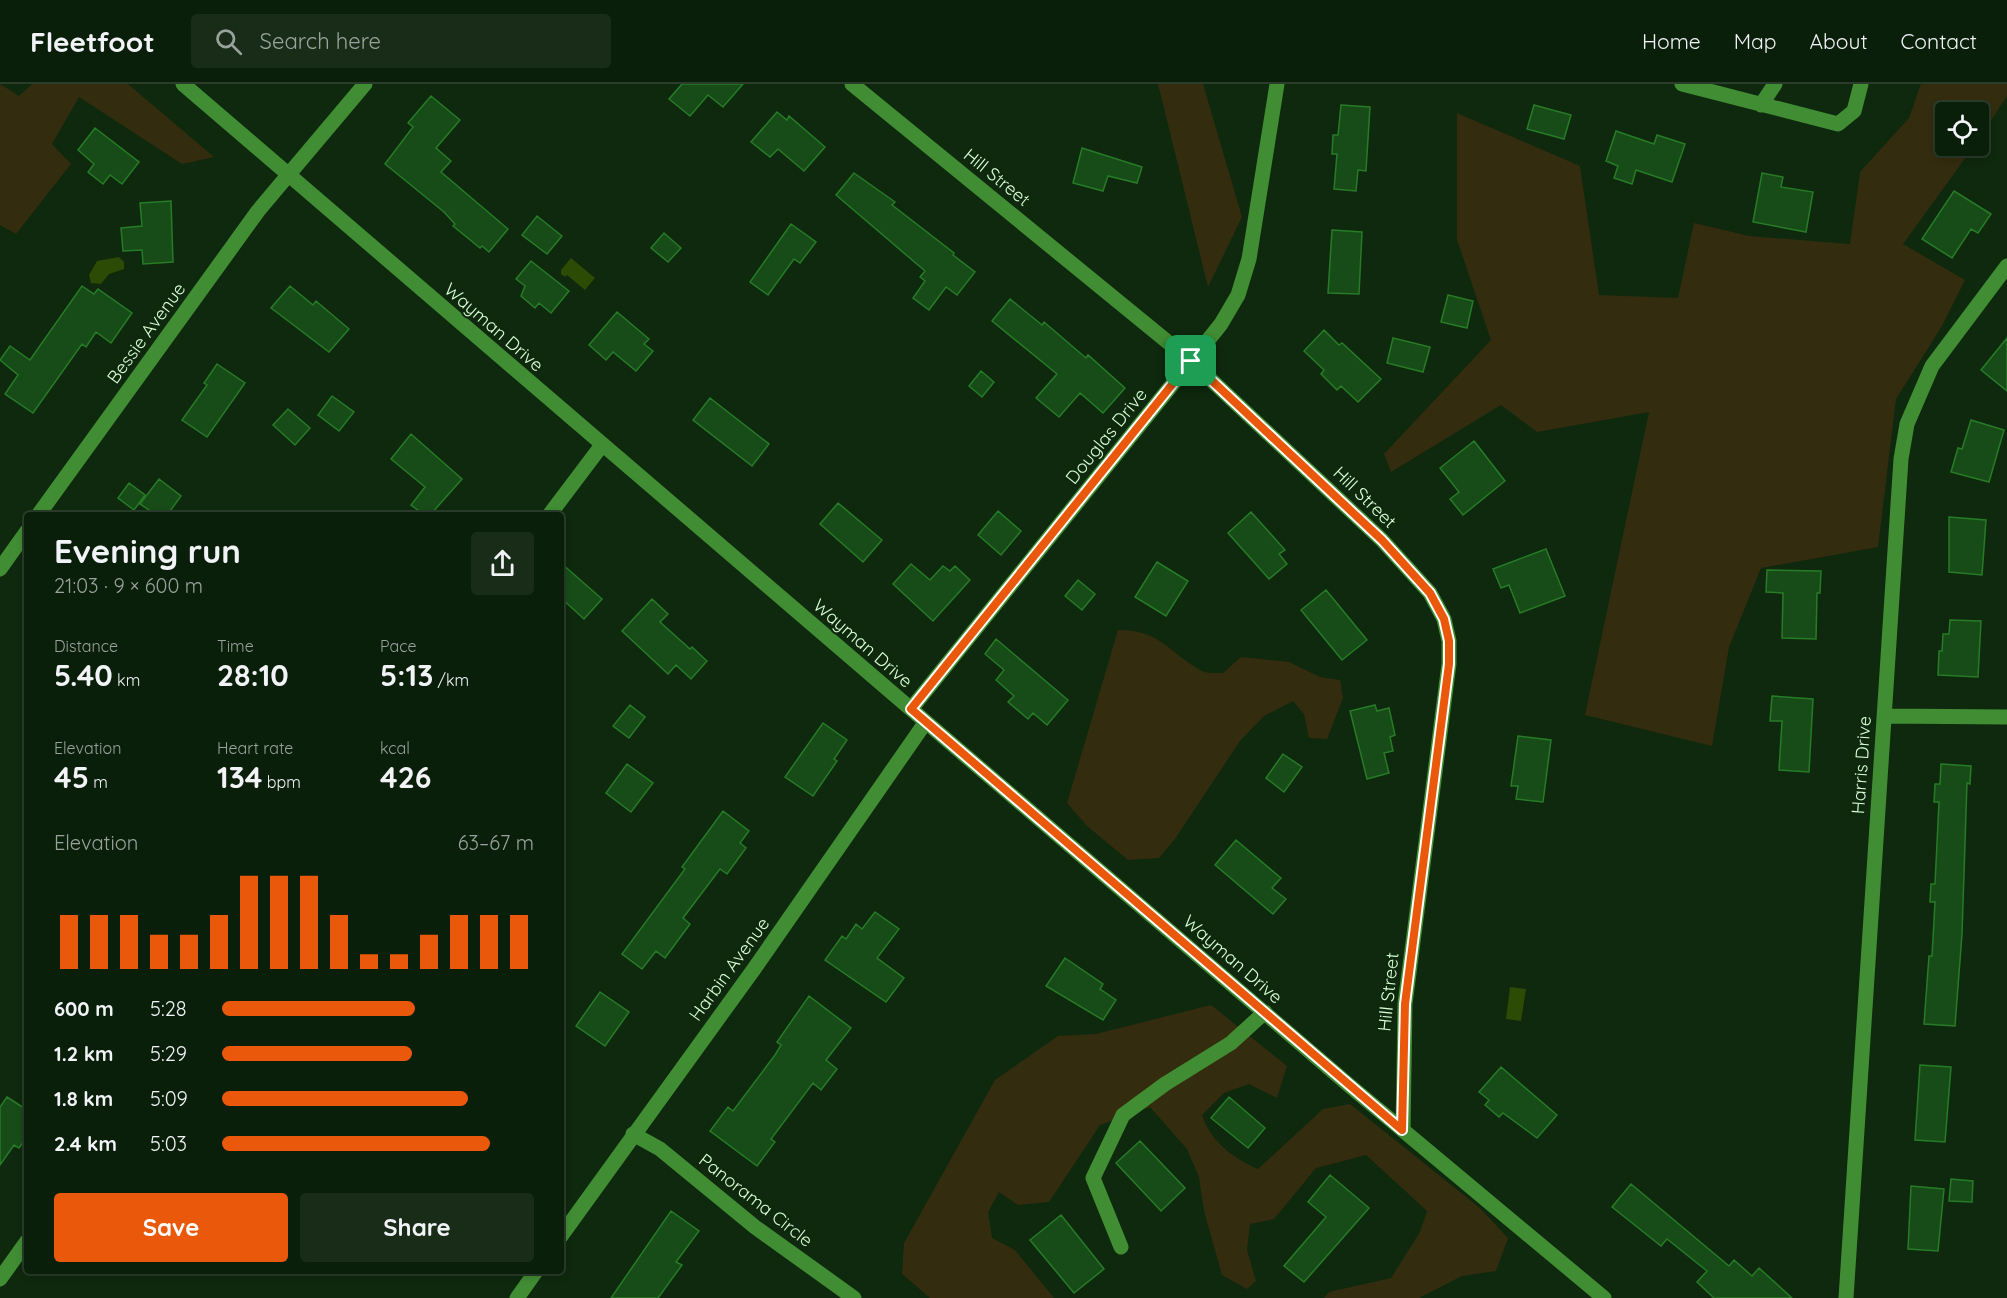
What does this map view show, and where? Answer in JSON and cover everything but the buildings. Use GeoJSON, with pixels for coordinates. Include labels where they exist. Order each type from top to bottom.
{"type":"FeatureCollection","features":[{"type":"Feature","properties":{"kind":"street","name":"Wayman Drive"},"geometry":{"type":"LineString","coordinates":[[183,84],[925,723],[1402,1130],[1604,1298]]}},
{"type":"Feature","properties":{"kind":"street","name":"Bessie Avenue"},"geometry":{"type":"LineString","coordinates":[[40,512],[258,211],[365,84]]}},
{"type":"Feature","properties":{"kind":"street","name":"Hill Street"},"geometry":{"type":"LineString","coordinates":[[852,84],[1191,361],[1382,540],[1430,593],[1444,619],[1449,641],[1449,664],[1405,1004],[1402,1130]]}},
{"type":"Feature","properties":{"kind":"street","name":"Douglas Drive"},"geometry":{"type":"LineString","coordinates":[[911,709],[1221,324],[1243,282],[1249,259],[1277,84]]}},
{"type":"Feature","properties":{"kind":"street"},"geometry":{"type":"LineString","coordinates":[[1682,84],[1838,124],[1854,111],[1861,84]]}},
{"type":"Feature","properties":{"kind":"street"},"geometry":{"type":"LineString","coordinates":[[1761,105],[1775,84]]}},
{"type":"Feature","properties":{"kind":"street","name":"Harris Drive"},"geometry":{"type":"LineString","coordinates":[[1846,1298],[1900,459],[1907,424],[1932,366],[2007,266]]}},
{"type":"Feature","properties":{"kind":"street"},"geometry":{"type":"LineString","coordinates":[[552,512],[602,446]]}},
{"type":"Feature","properties":{"kind":"street"},"geometry":{"type":"LineString","coordinates":[[0,569],[24,535]]}},
{"type":"Feature","properties":{"kind":"street"},"geometry":{"type":"LineString","coordinates":[[1884,716],[2007,717]]}},
{"type":"Feature","properties":{"kind":"street","name":"Harbin Avenue"},"geometry":{"type":"LineString","coordinates":[[564,1232],[754,969],[925,723]]}},
{"type":"Feature","properties":{"kind":"street"},"geometry":{"type":"LineString","coordinates":[[1121,1247],[1093,1178],[1124,1115],[1165,1084],[1231,1043],[1265,1012]]}},
{"type":"Feature","properties":{"kind":"street","name":"Panorama Circle"},"geometry":{"type":"LineString","coordinates":[[633,1134],[660,1149],[755,1227],[854,1298]]}},
{"type":"Feature","properties":{"kind":"street"},"geometry":{"type":"LineString","coordinates":[[0,1279],[24,1245]]}},
{"type":"Feature","properties":{"kind":"street"},"geometry":{"type":"LineString","coordinates":[[517,1298],[534,1274]]}},
{"type":"Feature","properties":{"kind":"shaded area"},"geometry":{"type":"Polygon","coordinates":[[[0,84],[19,96],[32,84],[128,84],[214,157],[182,164],[79,97],[52,144],[71,164],[16,234],[0,225],[0,84]]]}},
{"type":"Feature","properties":{"kind":"shaded area"},"geometry":{"type":"Polygon","coordinates":[[[1158,84],[1203,84],[1242,217],[1208,287],[1158,84]]]}},
{"type":"Feature","properties":{"kind":"shaded area"},"geometry":{"type":"Polygon","coordinates":[[[1921,84],[2007,84],[2007,96],[1989,124],[1989,102],[1935,102],[1935,156],[1967,156],[1903,244],[1965,280],[1942,326],[1896,399],[1878,547],[1761,568],[1729,647],[1712,746],[1585,715],[1649,412],[1537,432],[1501,405],[1391,472],[1384,454],[1491,340],[1457,240],[1457,113],[1580,166],[1599,295],[1678,298],[1694,223],[1749,236],[1850,244],[1860,172],[1909,118],[1921,84]]]}},
{"type":"Feature","properties":{"kind":"shaded area"},"geometry":{"type":"Polygon","coordinates":[[[119,257],[124,262],[124,269],[109,274],[101,284],[91,283],[89,275],[97,261],[119,257]]]}},
{"type":"Feature","properties":{"kind":"shaded area"},"geometry":{"type":"Polygon","coordinates":[[[571,258],[595,278],[585,290],[567,275],[565,277],[561,274],[561,270],[571,258]]]}},
{"type":"Feature","properties":{"kind":"shaded area"},"geometry":{"type":"Polygon","coordinates":[[[1118,630],[1133,631],[1154,638],[1205,672],[1223,673],[1241,657],[1289,662],[1320,677],[1340,680],[1343,698],[1327,739],[1309,738],[1304,714],[1293,701],[1264,716],[1240,741],[1175,839],[1159,858],[1128,860],[1087,826],[1067,803],[1118,630]]]}},
{"type":"Feature","properties":{"kind":"shaded area"},"geometry":{"type":"Polygon","coordinates":[[[1510,987],[1526,989],[1521,1021],[1506,1019],[1510,987]]]}},
{"type":"Feature","properties":{"kind":"shaded area"},"geometry":{"type":"Polygon","coordinates":[[[1211,1005],[1287,1066],[1277,1098],[1249,1084],[1224,1093],[1202,1115],[1211,1133],[1224,1148],[1240,1160],[1258,1169],[1323,1109],[1350,1104],[1480,1208],[1508,1238],[1496,1271],[1462,1276],[1419,1298],[1324,1298],[1329,1292],[1391,1278],[1420,1232],[1427,1211],[1366,1155],[1316,1168],[1274,1219],[1250,1224],[1247,1250],[1256,1281],[1247,1289],[1222,1275],[1204,1211],[1199,1177],[1187,1149],[1150,1107],[1100,1125],[1049,1202],[1018,1205],[999,1192],[988,1212],[992,1238],[1015,1250],[1054,1298],[930,1298],[902,1274],[904,1243],[995,1080],[1058,1036],[1096,1034],[1211,1005]]]}},
{"type":"Feature","properties":{"kind":"route"},"geometry":{"type":"LineString","coordinates":[[1191,361],[1382,540],[1430,593],[1444,619],[1449,641],[1449,664],[1405,1004],[1402,1130],[911,709],[1191,361]]}}]}
